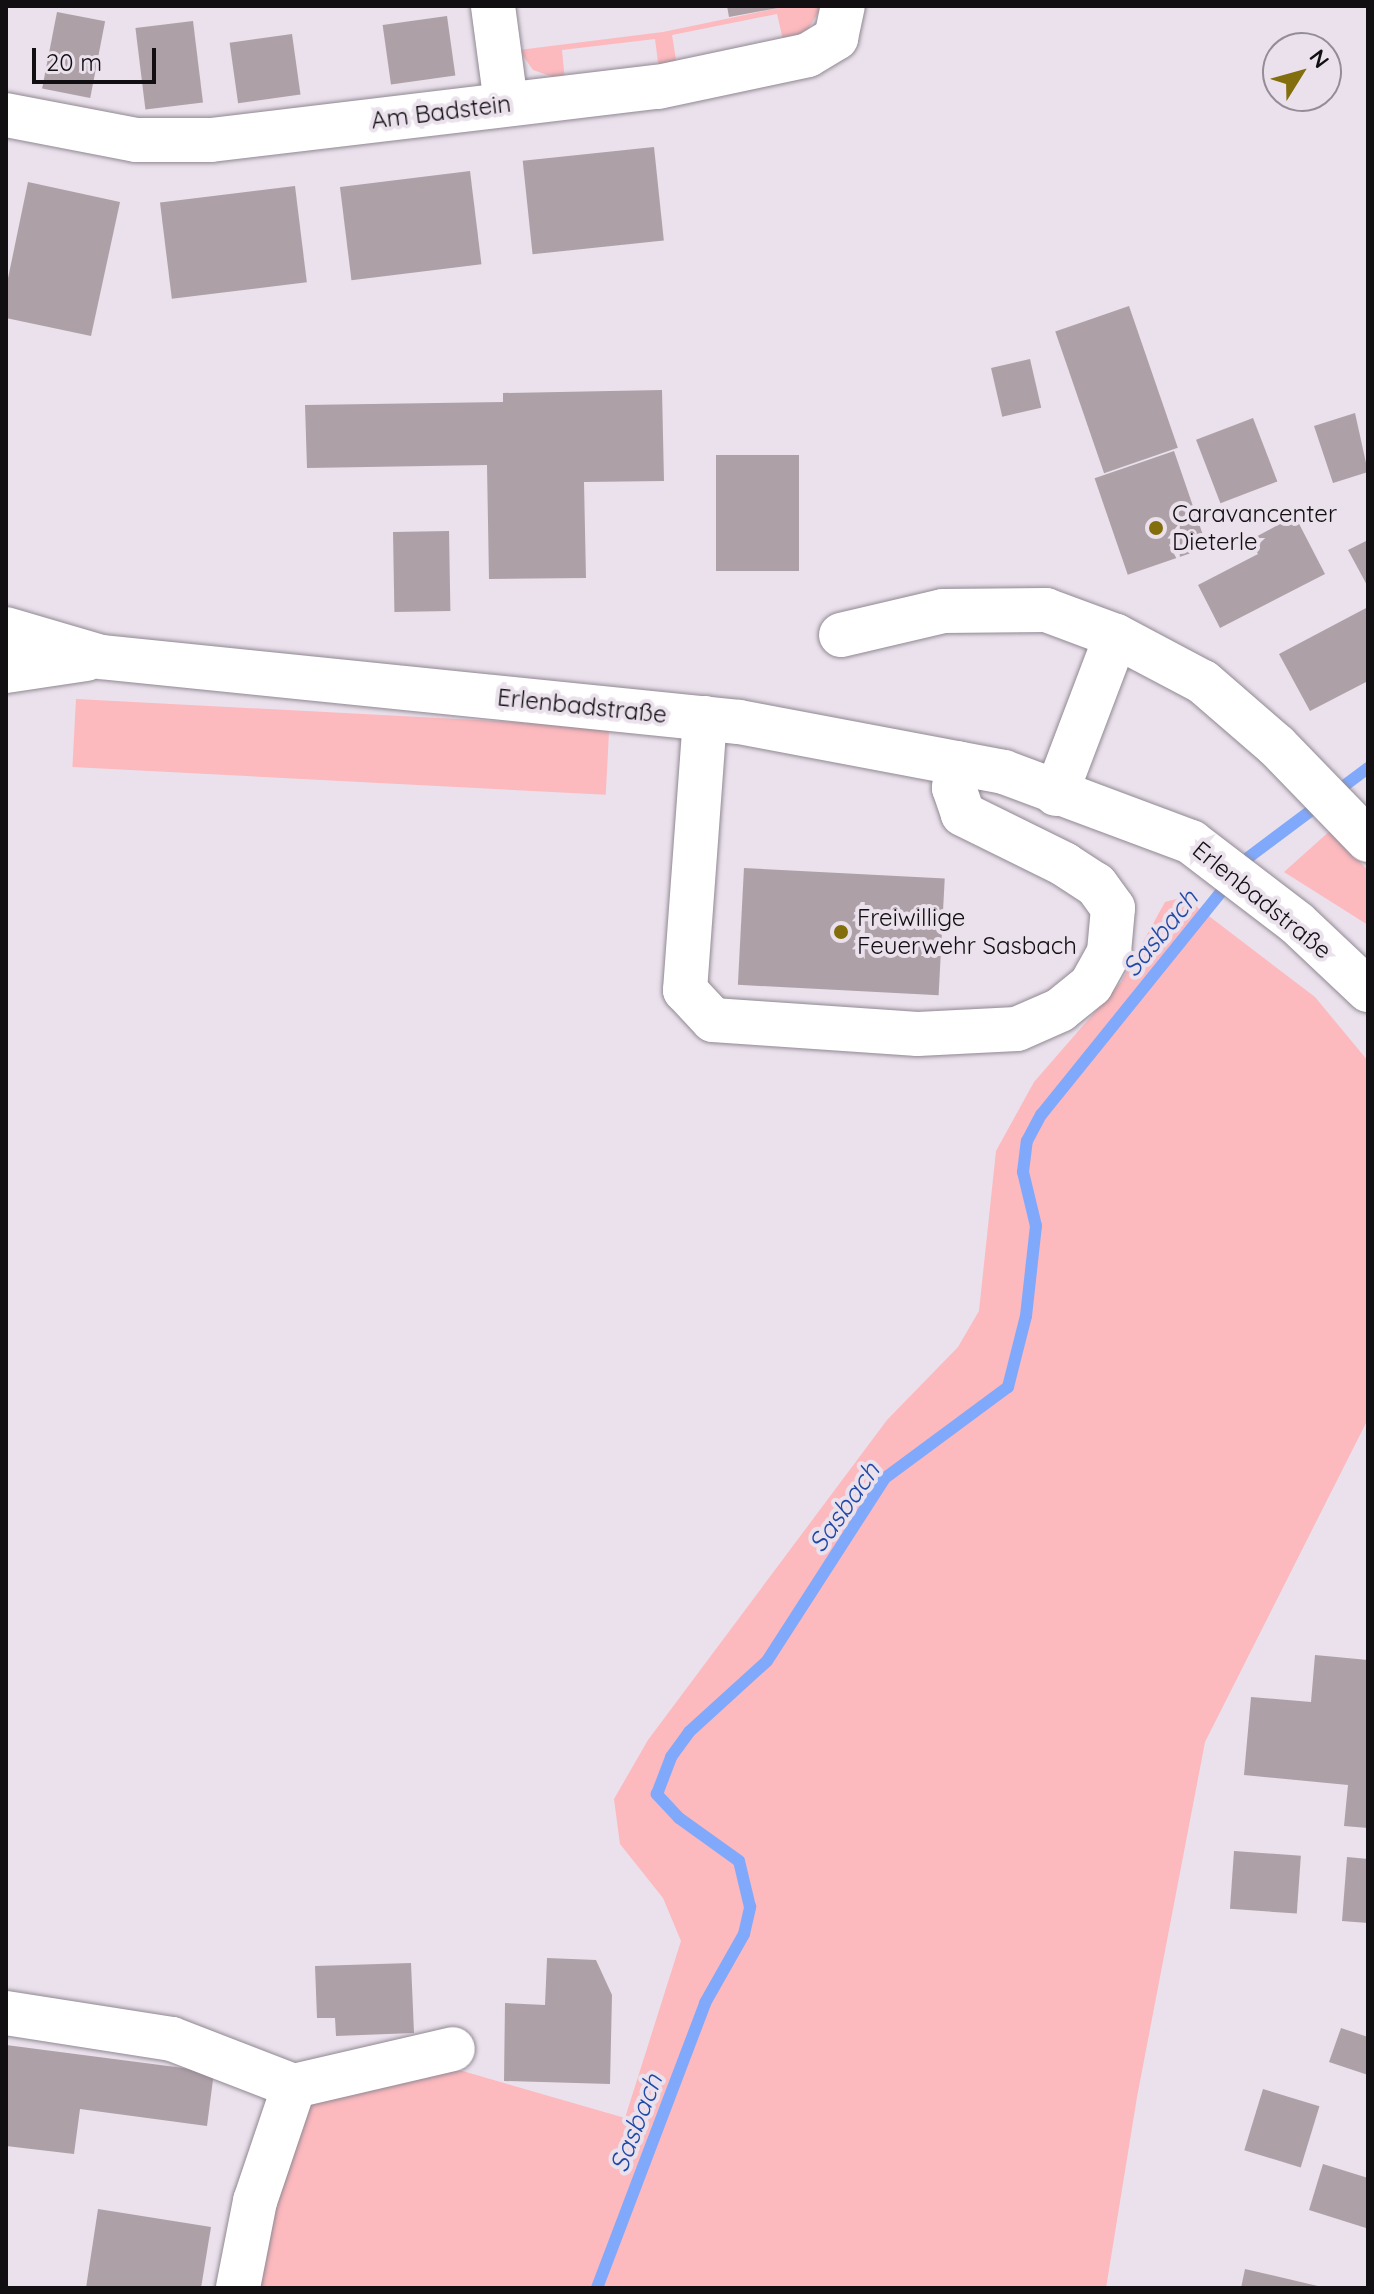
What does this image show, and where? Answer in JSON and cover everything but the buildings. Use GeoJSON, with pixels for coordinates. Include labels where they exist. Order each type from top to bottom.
{"type":"FeatureCollection","features":[{"type":"Feature","properties":{"kind":"street"},"geometry":{"type":"LineString","coordinates":[[493,6],[506,104]]}},
{"type":"Feature","properties":{"kind":"street","name":"Am Badstein"},"geometry":{"type":"LineString","coordinates":[[6,115],[94,133],[176,142],[658,87],[808,55],[836,38],[843,6]]}},
{"type":"Feature","properties":{"kind":"street"},"geometry":{"type":"LineString","coordinates":[[841,635],[943,611],[1046,610],[1116,636],[1203,682],[1328,798],[1368,840]]}},
{"type":"Feature","properties":{"kind":"street","name":"Erlenbadstraße"},"geometry":{"type":"LineString","coordinates":[[6,629],[101,657],[705,718],[1004,772],[1191,842],[1254,887],[1368,990]]}},
{"type":"Feature","properties":{"kind":"street"},"geometry":{"type":"LineString","coordinates":[[1056,794],[1116,636]]}},
{"type":"Feature","properties":{"kind":"street","name":"Erlenbadstraße"},"geometry":{"type":"LineString","coordinates":[[6,671],[101,657]]}},
{"type":"Feature","properties":{"kind":"street"},"geometry":{"type":"LineString","coordinates":[[705,718],[685,990],[713,1020],[918,1034],[1017,1029],[1060,1010],[1091,985],[1109,952],[1113,908],[1096,885],[1064,864],[963,814],[954,788],[958,763]]}},
{"type":"Feature","properties":{"kind":"street"},"geometry":{"type":"LineString","coordinates":[[6,2013],[172,2039],[294,2086],[453,2049]]}},
{"type":"Feature","properties":{"kind":"street"},"geometry":{"type":"LineString","coordinates":[[238,2288],[255,2201],[294,2086]]}},
{"type":"Feature","properties":{"kind":"shaded area"},"geometry":{"type":"Polygon","coordinates":[[[788,6],[822,6],[804,36],[784,44],[777,14],[672,35],[677,66],[659,70],[655,39],[562,50],[565,81],[533,70],[519,50],[663,32],[788,6]]]}},
{"type":"Feature","properties":{"kind":"shaded area"},"geometry":{"type":"Polygon","coordinates":[[[76,699],[609,727],[606,795],[72,767],[76,699]]]}},
{"type":"Feature","properties":{"kind":"shaded area"},"geometry":{"type":"Polygon","coordinates":[[[1332,829],[1368,871],[1368,925],[1284,872],[1332,829]]]}},
{"type":"Feature","properties":{"kind":"shaded area"},"geometry":{"type":"Polygon","coordinates":[[[1184,897],[1315,997],[1368,1061],[1368,1419],[1205,1742],[1137,2097],[1106,2288],[251,2288],[307,2098],[428,2061],[625,2118],[681,1941],[663,1898],[620,1844],[614,1799],[648,1740],[887,1420],[958,1347],[979,1311],[996,1151],[1034,1082],[1121,982],[1165,902],[1184,897]]]}},
{"type":"Feature","properties":{"kind":"waterway","name":"Sasbach"},"geometry":{"type":"LineString","coordinates":[[597,2288],[705,2003],[744,1934],[750,1907],[739,1861],[679,1818],[657,1794],[671,1757],[689,1732],[767,1661],[885,1478],[1008,1387],[1026,1316],[1036,1226],[1023,1172],[1027,1141],[1041,1115],[1249,857],[1368,768]]}},
{"type":"Feature","properties":{"kind":"place","name":"Caravancenter Dieterle"},"geometry":{"type":"Point","coordinates":[1156,528]}},
{"type":"Feature","properties":{"kind":"place","name":"Freiwillige Feuerwehr Sasbach"},"geometry":{"type":"Point","coordinates":[841,932]}}]}
